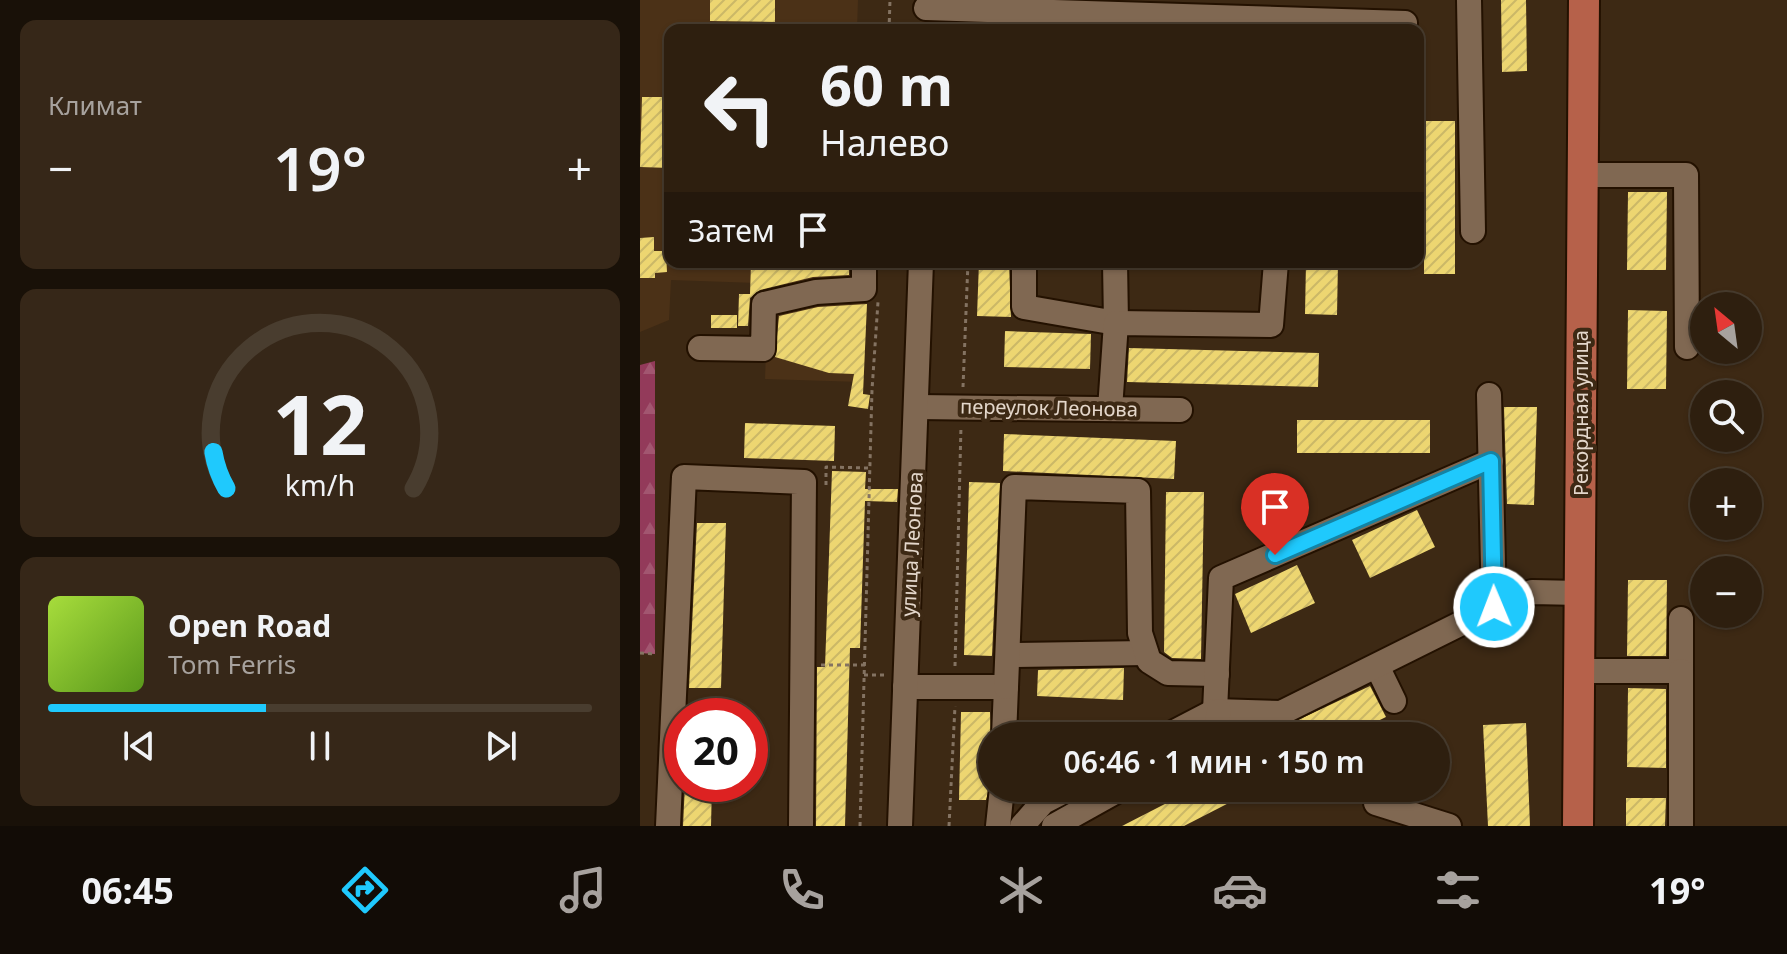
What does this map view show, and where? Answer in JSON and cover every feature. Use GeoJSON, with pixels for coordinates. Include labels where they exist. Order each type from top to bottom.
{"type":"FeatureCollection","features":[{"type":"Feature","properties":{"kind":"main road","name":"Рекордная улица"},"geometry":{"type":"LineString","coordinates":[[1578,826],[1584,0]]}},
{"type":"Feature","properties":{"kind":"street"},"geometry":{"type":"LineString","coordinates":[[1469,0],[1473,231]]}},
{"type":"Feature","properties":{"kind":"street"},"geometry":{"type":"LineString","coordinates":[[926,13],[1297,24]]}},
{"type":"Feature","properties":{"kind":"street"},"geometry":{"type":"LineString","coordinates":[[1364,24],[1405,23]]}},
{"type":"Feature","properties":{"kind":"street"},"geometry":{"type":"LineString","coordinates":[[1581,175],[1686,175],[1687,347]]}},
{"type":"Feature","properties":{"kind":"street"},"geometry":{"type":"LineString","coordinates":[[700,348],[763,349],[764,304],[816,292],[864,289],[864,268]]}},
{"type":"Feature","properties":{"kind":"street","name":"улица Леонова"},"geometry":{"type":"LineString","coordinates":[[900,826],[921,268]]}},
{"type":"Feature","properties":{"kind":"street"},"geometry":{"type":"LineString","coordinates":[[1024,268],[1024,307],[1116,323],[1271,325],[1276,268]]}},
{"type":"Feature","properties":{"kind":"street"},"geometry":{"type":"LineString","coordinates":[[1110,409],[1116,323],[1115,268]]}},
{"type":"Feature","properties":{"kind":"street"},"geometry":{"type":"LineString","coordinates":[[1489,395],[1494,607]]}},
{"type":"Feature","properties":{"kind":"street","name":"переулок Леонова"},"geometry":{"type":"LineString","coordinates":[[918,407],[1180,410]]}},
{"type":"Feature","properties":{"kind":"street"},"geometry":{"type":"LineString","coordinates":[[1216,722],[1221,578],[1491,461]]}},
{"type":"Feature","properties":{"kind":"street"},"geometry":{"type":"LineString","coordinates":[[668,826],[684,477],[804,482],[805,665],[801,826]]}},
{"type":"Feature","properties":{"kind":"street"},"geometry":{"type":"LineString","coordinates":[[1005,722],[1014,487],[1138,491],[1140,633],[1149,661],[1168,673],[1217,674]]}},
{"type":"Feature","properties":{"kind":"street"},"geometry":{"type":"LineString","coordinates":[[1195,722],[1217,711],[1281,713],[1494,607],[1532,592],[1580,593]]}},
{"type":"Feature","properties":{"kind":"street"},"geometry":{"type":"LineString","coordinates":[[1681,619],[1681,826]]}},
{"type":"Feature","properties":{"kind":"street"},"geometry":{"type":"LineString","coordinates":[[1008,655],[1146,653]]}},
{"type":"Feature","properties":{"kind":"street"},"geometry":{"type":"LineString","coordinates":[[1377,666],[1394,701]]}},
{"type":"Feature","properties":{"kind":"street"},"geometry":{"type":"LineString","coordinates":[[1581,671],[1681,671]]}},
{"type":"Feature","properties":{"kind":"street"},"geometry":{"type":"LineString","coordinates":[[905,687],[1006,687]]}},
{"type":"Feature","properties":{"kind":"street"},"geometry":{"type":"LineString","coordinates":[[998,826],[1001,802]]}},
{"type":"Feature","properties":{"kind":"street"},"geometry":{"type":"LineString","coordinates":[[1022,826],[1043,802],[1084,809]]}},
{"type":"Feature","properties":{"kind":"street"},"geometry":{"type":"LineString","coordinates":[[1054,826],[1097,802]]}},
{"type":"Feature","properties":{"kind":"street"},"geometry":{"type":"LineString","coordinates":[[1376,803],[1449,826]]}},
{"type":"Feature","properties":{"kind":"path"},"geometry":{"type":"LineString","coordinates":[[889,24],[890,0]]}},
{"type":"Feature","properties":{"kind":"path"},"geometry":{"type":"LineString","coordinates":[[949,826],[968,268]]}},
{"type":"Feature","properties":{"kind":"path"},"geometry":{"type":"LineString","coordinates":[[860,826],[870,468],[879,290]]}},
{"type":"Feature","properties":{"kind":"path"},"geometry":{"type":"LineString","coordinates":[[803,498],[825,499],[826,467],[870,468]]}},
{"type":"Feature","properties":{"kind":"path"},"geometry":{"type":"LineString","coordinates":[[805,665],[865,665]]}},
{"type":"Feature","properties":{"kind":"shaded area"},"geometry":{"type":"Polygon","coordinates":[[[640,0],[858,0],[857,24],[664,24],[664,268],[850,268],[849,286],[671,280],[669,320],[640,332],[640,0]]]}},
{"type":"Feature","properties":{"kind":"shaded area"},"geometry":{"type":"Polygon","coordinates":[[[768,294],[865,298],[861,382],[765,379],[768,294]]]}},
{"type":"Feature","properties":{"kind":"green space"},"geometry":{"type":"Polygon","coordinates":[[[655,361],[655,654],[640,653],[640,365],[655,361]]]}},
{"type":"Feature","properties":{"kind":"building"},"geometry":{"type":"Polygon","coordinates":[[[710,0],[775,0],[775,22],[710,21],[710,0]]]}},
{"type":"Feature","properties":{"kind":"building"},"geometry":{"type":"Polygon","coordinates":[[[1501,0],[1526,0],[1527,71],[1502,72],[1501,0]]]}},
{"type":"Feature","properties":{"kind":"building"},"geometry":{"type":"Polygon","coordinates":[[[642,97],[664,97],[664,168],[640,167],[642,97]]]}},
{"type":"Feature","properties":{"kind":"building"},"geometry":{"type":"Polygon","coordinates":[[[1424,121],[1455,121],[1455,274],[1424,274],[1424,121]]]}},
{"type":"Feature","properties":{"kind":"building"},"geometry":{"type":"Polygon","coordinates":[[[1628,192],[1667,192],[1666,270],[1627,270],[1628,192]]]}},
{"type":"Feature","properties":{"kind":"building"},"geometry":{"type":"Polygon","coordinates":[[[654,237],[654,251],[664,251],[664,268],[667,272],[655,273],[655,278],[640,278],[640,238],[654,237]]]}},
{"type":"Feature","properties":{"kind":"building"},"geometry":{"type":"Polygon","coordinates":[[[751,268],[849,268],[849,275],[813,277],[760,290],[750,298],[748,326],[738,326],[739,294],[750,294],[751,268]]]}},
{"type":"Feature","properties":{"kind":"building"},"geometry":{"type":"Polygon","coordinates":[[[979,268],[1009,268],[1011,317],[977,316],[979,268]]]}},
{"type":"Feature","properties":{"kind":"building"},"geometry":{"type":"Polygon","coordinates":[[[1306,268],[1338,268],[1337,315],[1305,314],[1306,268]]]}},
{"type":"Feature","properties":{"kind":"building"},"geometry":{"type":"Polygon","coordinates":[[[867,304],[863,394],[870,395],[868,409],[848,406],[854,374],[829,373],[775,357],[779,316],[818,307],[867,304]]]}},
{"type":"Feature","properties":{"kind":"building"},"geometry":{"type":"Polygon","coordinates":[[[1628,310],[1667,311],[1666,389],[1627,389],[1628,310]]]}},
{"type":"Feature","properties":{"kind":"building"},"geometry":{"type":"Polygon","coordinates":[[[711,315],[737,315],[737,328],[711,328],[711,315]]]}},
{"type":"Feature","properties":{"kind":"building"},"geometry":{"type":"Polygon","coordinates":[[[1005,331],[1091,334],[1090,369],[1004,367],[1005,331]]]}},
{"type":"Feature","properties":{"kind":"building"},"geometry":{"type":"Polygon","coordinates":[[[1129,348],[1319,353],[1318,387],[1127,382],[1129,348]]]}},
{"type":"Feature","properties":{"kind":"building"},"geometry":{"type":"Polygon","coordinates":[[[1504,407],[1537,407],[1534,505],[1507,504],[1504,407]]]}},
{"type":"Feature","properties":{"kind":"building"},"geometry":{"type":"Polygon","coordinates":[[[1297,420],[1430,420],[1430,453],[1297,453],[1297,420]]]}},
{"type":"Feature","properties":{"kind":"building"},"geometry":{"type":"Polygon","coordinates":[[[745,423],[835,426],[834,461],[744,458],[745,423]]]}},
{"type":"Feature","properties":{"kind":"building"},"geometry":{"type":"Polygon","coordinates":[[[1004,434],[1176,441],[1174,479],[1003,471],[1004,434]]]}},
{"type":"Feature","properties":{"kind":"building"},"geometry":{"type":"Polygon","coordinates":[[[832,471],[866,472],[865,489],[898,489],[897,502],[865,501],[860,648],[850,648],[845,826],[816,826],[817,667],[825,667],[832,471]]]}},
{"type":"Feature","properties":{"kind":"building"},"geometry":{"type":"Polygon","coordinates":[[[969,482],[1000,483],[992,656],[964,655],[969,482]]]}},
{"type":"Feature","properties":{"kind":"building"},"geometry":{"type":"Polygon","coordinates":[[[1166,492],[1204,492],[1201,659],[1172,658],[1164,652],[1166,492]]]}},
{"type":"Feature","properties":{"kind":"building"},"geometry":{"type":"Polygon","coordinates":[[[1417,510],[1435,547],[1370,578],[1352,540],[1417,510]]]}},
{"type":"Feature","properties":{"kind":"building"},"geometry":{"type":"Polygon","coordinates":[[[697,523],[726,523],[721,688],[689,688],[697,523]]]}},
{"type":"Feature","properties":{"kind":"building"},"geometry":{"type":"Polygon","coordinates":[[[1297,565],[1315,603],[1251,633],[1235,594],[1297,565]]]}},
{"type":"Feature","properties":{"kind":"building"},"geometry":{"type":"Polygon","coordinates":[[[1628,580],[1667,580],[1666,656],[1627,656],[1628,580]]]}},
{"type":"Feature","properties":{"kind":"building"},"geometry":{"type":"Polygon","coordinates":[[[1124,668],[1123,700],[1037,696],[1038,670],[1124,668]]]}},
{"type":"Feature","properties":{"kind":"building"},"geometry":{"type":"Polygon","coordinates":[[[1370,686],[1386,717],[1376,722],[1294,722],[1370,686]]]}},
{"type":"Feature","properties":{"kind":"building"},"geometry":{"type":"Polygon","coordinates":[[[1628,688],[1666,689],[1666,768],[1627,767],[1628,688]]]}},
{"type":"Feature","properties":{"kind":"building"},"geometry":{"type":"Polygon","coordinates":[[[961,712],[990,712],[990,722],[978,722],[978,800],[959,800],[961,712]]]}},
{"type":"Feature","properties":{"kind":"building"},"geometry":{"type":"Polygon","coordinates":[[[1526,723],[1530,826],[1488,826],[1483,725],[1526,723]]]}},
{"type":"Feature","properties":{"kind":"building"},"geometry":{"type":"Polygon","coordinates":[[[1626,798],[1666,798],[1665,826],[1626,826],[1626,798]]]}},
{"type":"Feature","properties":{"kind":"building"},"geometry":{"type":"Polygon","coordinates":[[[684,802],[712,802],[711,826],[683,826],[684,802]]]}},
{"type":"Feature","properties":{"kind":"building"},"geometry":{"type":"Polygon","coordinates":[[[1169,802],[1231,802],[1184,826],[1122,826],[1169,802]]]}},
{"type":"Feature","properties":{"kind":"route"},"geometry":{"type":"LineString","coordinates":[[1275,555],[1491,461],[1494,607]]}}]}
